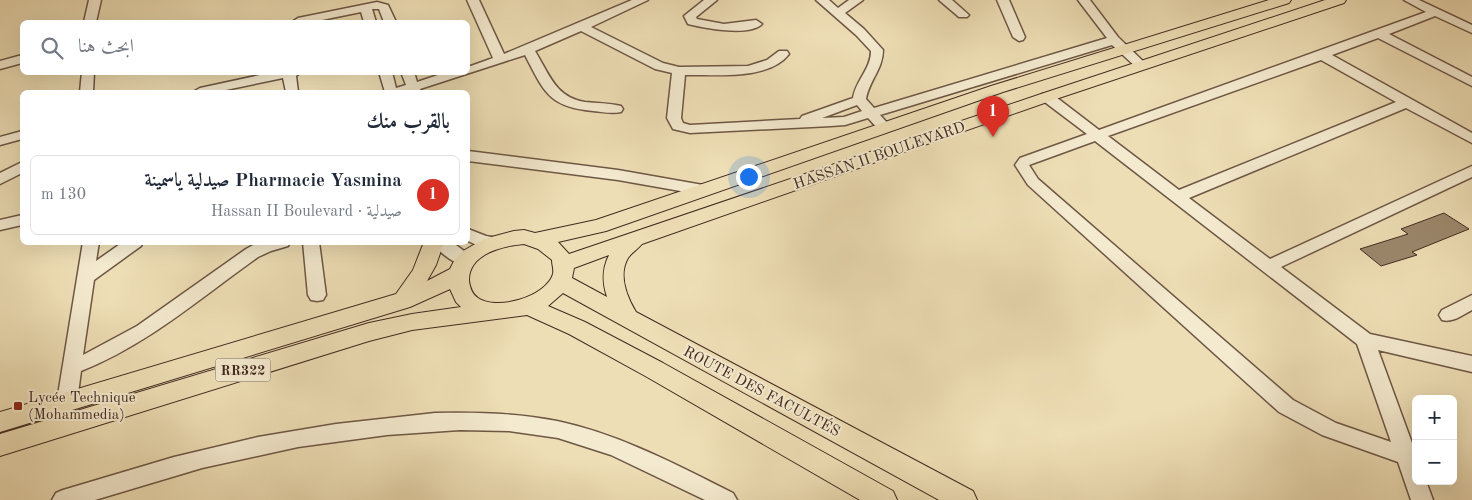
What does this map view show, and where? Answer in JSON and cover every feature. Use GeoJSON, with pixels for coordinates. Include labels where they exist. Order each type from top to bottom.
{"type":"FeatureCollection","features":[{"type":"Feature","properties":{"kind":"main road","name":"HASSAN II BOULEVARD"},"geometry":{"type":"LineString","coordinates":[[538,239],[599,226],[1119,45],[1284,0]]}},
{"type":"Feature","properties":{"kind":"main road","name":"HASSAN II BOULEVARD"},"geometry":{"type":"LineString","coordinates":[[561,273],[636,239],[1141,65],[1339,0]]}},
{"type":"Feature","properties":{"kind":"main road","name":"RR322"},"geometry":{"type":"LineString","coordinates":[[0,422],[402,301],[439,285],[462,267],[477,250],[492,242],[508,238],[524,237],[538,239]]}},
{"type":"Feature","properties":{"kind":"main road"},"geometry":{"type":"LineString","coordinates":[[538,239],[550,245],[558,253],[561,273]]}},
{"type":"Feature","properties":{"kind":"main road"},"geometry":{"type":"LineString","coordinates":[[628,318],[617,300],[613,284],[613,271],[620,254],[636,239]]}},
{"type":"Feature","properties":{"kind":"main road"},"geometry":{"type":"LineString","coordinates":[[402,301],[430,260],[433,245]]}},
{"type":"Feature","properties":{"kind":"main road","name":"RR322"},"geometry":{"type":"LineString","coordinates":[[462,267],[459,286],[464,297],[475,306],[490,311]]}},
{"type":"Feature","properties":{"kind":"main road","name":"RR322"},"geometry":{"type":"LineString","coordinates":[[0,445],[369,332],[412,322],[490,311],[509,311],[528,306],[543,298],[561,273]]}},
{"type":"Feature","properties":{"kind":"main road","name":"ROUTE DES FACULTÉS"},"geometry":{"type":"LineString","coordinates":[[561,273],[628,318],[964,500]]}},
{"type":"Feature","properties":{"kind":"main road"},"geometry":{"type":"LineString","coordinates":[[528,306],[577,328],[655,370],[884,500]]}},
{"type":"Feature","properties":{"kind":"street"},"geometry":{"type":"LineString","coordinates":[[90,20],[95,0]]}},
{"type":"Feature","properties":{"kind":"street"},"geometry":{"type":"LineString","coordinates":[[473,0],[500,60]]}},
{"type":"Feature","properties":{"kind":"street"},"geometry":{"type":"LineString","coordinates":[[470,70],[528,50],[642,0]]}},
{"type":"Feature","properties":{"kind":"street"},"geometry":{"type":"LineString","coordinates":[[711,0],[690,16],[692,21],[724,28],[756,24]]}},
{"type":"Feature","properties":{"kind":"street"},"geometry":{"type":"LineString","coordinates":[[822,0],[860,32],[877,50],[877,61],[861,88],[859,100],[884,127]]}},
{"type":"Feature","properties":{"kind":"street"},"geometry":{"type":"LineString","coordinates":[[838,13],[857,0]]}},
{"type":"Feature","properties":{"kind":"street"},"geometry":{"type":"LineString","coordinates":[[945,0],[962,15]]}},
{"type":"Feature","properties":{"kind":"street"},"geometry":{"type":"LineString","coordinates":[[1003,0],[1019,37]]}},
{"type":"Feature","properties":{"kind":"street"},"geometry":{"type":"LineString","coordinates":[[1084,0],[1119,45],[1141,65]]}},
{"type":"Feature","properties":{"kind":"street"},"geometry":{"type":"LineString","coordinates":[[1410,0],[1472,29]]}},
{"type":"Feature","properties":{"kind":"street"},"geometry":{"type":"LineString","coordinates":[[307,20],[377,5],[384,7],[389,20]]}},
{"type":"Feature","properties":{"kind":"street"},"geometry":{"type":"LineString","coordinates":[[366,7],[369,20]]}},
{"type":"Feature","properties":{"kind":"street"},"geometry":{"type":"LineString","coordinates":[[1406,455],[1337,434],[1286,406],[1033,182],[1023,168],[1025,161],[1380,34],[1436,12]]}},
{"type":"Feature","properties":{"kind":"street"},"geometry":{"type":"LineString","coordinates":[[583,27],[658,66],[679,71],[749,70],[771,63],[783,54]]}},
{"type":"Feature","properties":{"kind":"street"},"geometry":{"type":"LineString","coordinates":[[1380,34],[1472,82]]}},
{"type":"Feature","properties":{"kind":"street"},"geometry":{"type":"LineString","coordinates":[[679,71],[674,118],[678,126],[690,129],[845,121],[1119,45]]}},
{"type":"Feature","properties":{"kind":"street"},"geometry":{"type":"LineString","coordinates":[[528,50],[551,88],[563,100],[616,109]]}},
{"type":"Feature","properties":{"kind":"street"},"geometry":{"type":"LineString","coordinates":[[1322,55],[1472,139]]}},
{"type":"Feature","properties":{"kind":"street"},"geometry":{"type":"LineString","coordinates":[[0,65],[20,60]]}},
{"type":"Feature","properties":{"kind":"street"},"geometry":{"type":"LineString","coordinates":[[87,90],[88,75]]}},
{"type":"Feature","properties":{"kind":"street"},"geometry":{"type":"LineString","coordinates":[[210,90],[282,75]]}},
{"type":"Feature","properties":{"kind":"street"},"geometry":{"type":"LineString","coordinates":[[292,75],[292,90]]}},
{"type":"Feature","properties":{"kind":"street"},"geometry":{"type":"LineString","coordinates":[[386,75],[391,90]]}},
{"type":"Feature","properties":{"kind":"street"},"geometry":{"type":"LineString","coordinates":[[408,75],[414,90],[454,75]]}},
{"type":"Feature","properties":{"kind":"street"},"geometry":{"type":"LineString","coordinates":[[1047,97],[1098,134],[1365,340],[1472,364]]}},
{"type":"Feature","properties":{"kind":"street"},"geometry":{"type":"LineString","coordinates":[[792,124],[859,100]]}},
{"type":"Feature","properties":{"kind":"street"},"geometry":{"type":"LineString","coordinates":[[1179,196],[1406,102]]}},
{"type":"Feature","properties":{"kind":"street"},"geometry":{"type":"LineString","coordinates":[[0,141],[20,136]]}},
{"type":"Feature","properties":{"kind":"street"},"geometry":{"type":"LineString","coordinates":[[470,156],[618,175],[703,190]]}},
{"type":"Feature","properties":{"kind":"street"},"geometry":{"type":"LineString","coordinates":[[0,179],[20,168]]}},
{"type":"Feature","properties":{"kind":"street"},"geometry":{"type":"LineString","coordinates":[[1269,266],[1472,171]]}},
{"type":"Feature","properties":{"kind":"street"},"geometry":{"type":"LineString","coordinates":[[0,225],[20,220]]}},
{"type":"Feature","properties":{"kind":"street"},"geometry":{"type":"LineString","coordinates":[[470,237],[484,242],[492,242]]}},
{"type":"Feature","properties":{"kind":"street"},"geometry":{"type":"LineString","coordinates":[[68,402],[91,245]]}},
{"type":"Feature","properties":{"kind":"street"},"geometry":{"type":"LineString","coordinates":[[86,278],[131,245]]}},
{"type":"Feature","properties":{"kind":"street"},"geometry":{"type":"LineString","coordinates":[[72,367],[93,360],[148,330],[252,253],[270,245]]}},
{"type":"Feature","properties":{"kind":"street"},"geometry":{"type":"LineString","coordinates":[[311,245],[317,295]]}},
{"type":"Feature","properties":{"kind":"street"},"geometry":{"type":"LineString","coordinates":[[443,245],[462,267]]}},
{"type":"Feature","properties":{"kind":"street"},"geometry":{"type":"LineString","coordinates":[[1448,315],[1472,302]]}},
{"type":"Feature","properties":{"kind":"street"},"geometry":{"type":"LineString","coordinates":[[1365,340],[1422,500]]}},
{"type":"Feature","properties":{"kind":"street"},"geometry":{"type":"LineString","coordinates":[[64,500],[222,455],[284,440],[344,431],[457,420],[517,424],[580,436],[645,459],[726,500]]}},
{"type":"Feature","properties":{"kind":"building"},"geometry":{"type":"Polygon","coordinates":[[[1444,213],[1469,229],[1412,252],[1417,255],[1381,266],[1360,249],[1408,234],[1401,229],[1444,213]]]}},
{"type":"Feature","properties":{"kind":"place","name":"Pharmacie Yasmina صيدلية ياسمينة"},"geometry":{"type":"Point","coordinates":[993,137]}},
{"type":"Feature","properties":{"kind":"place","name":"Lycée Technique (Mohammedia)"},"geometry":{"type":"Point","coordinates":[18,406]}}]}
